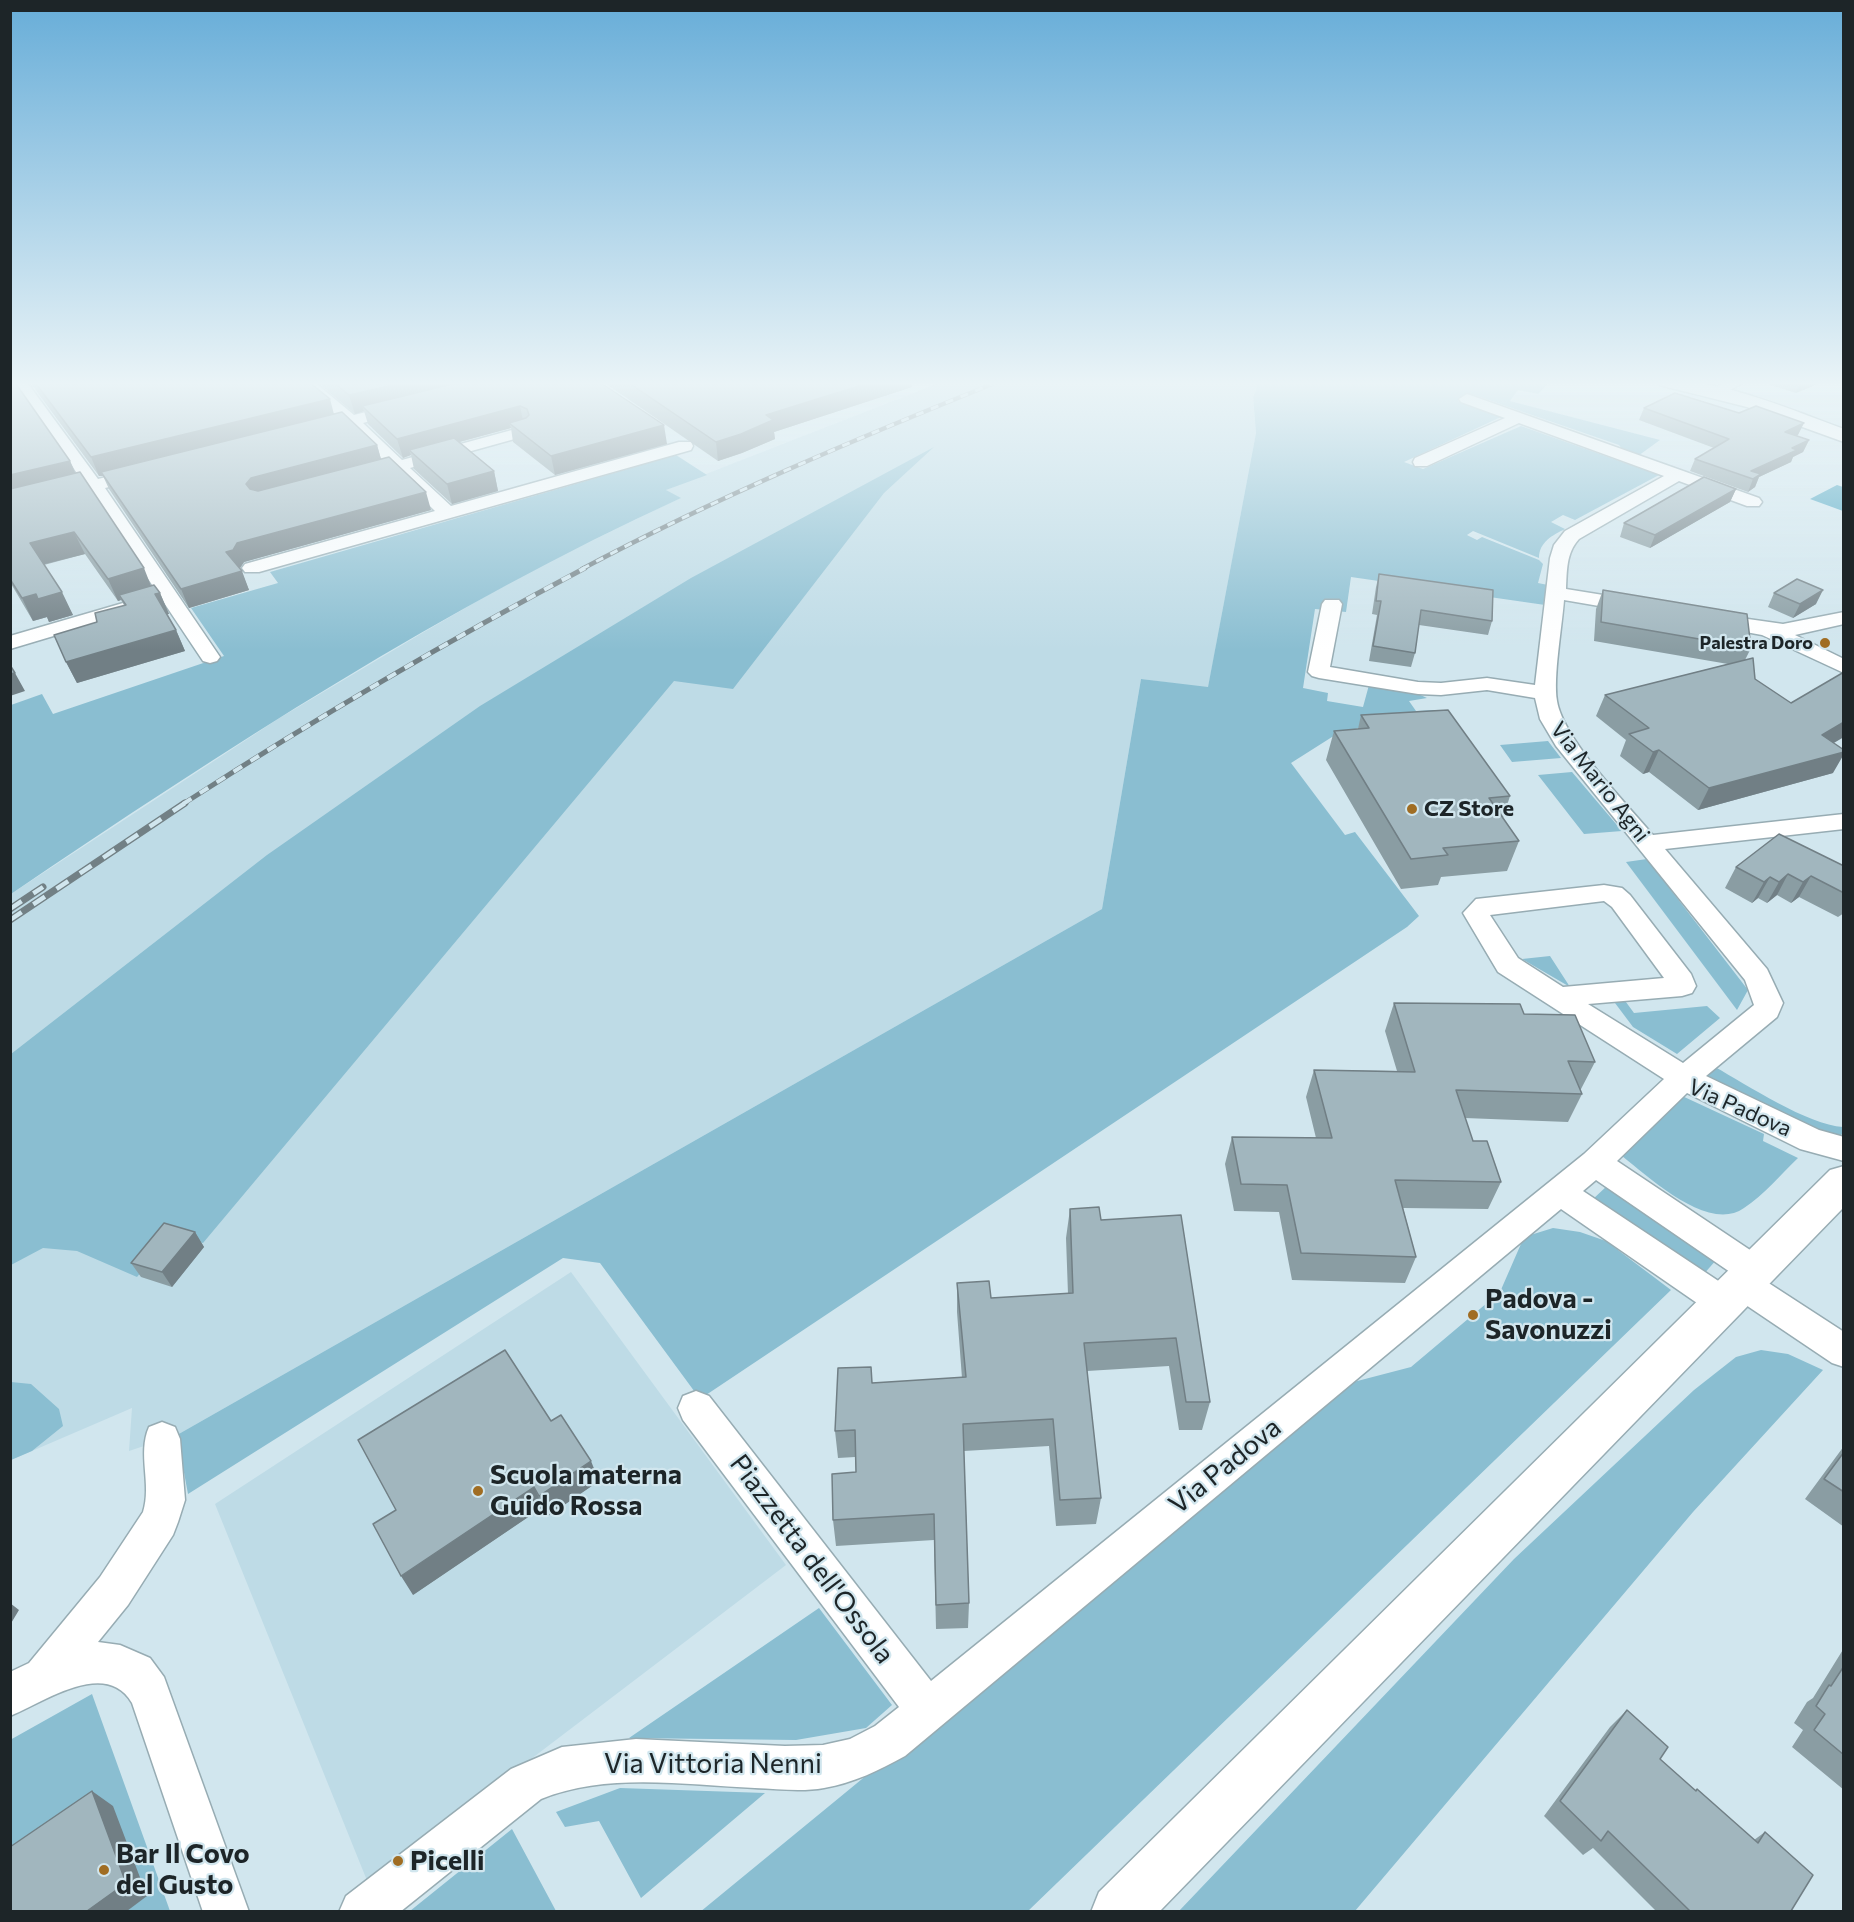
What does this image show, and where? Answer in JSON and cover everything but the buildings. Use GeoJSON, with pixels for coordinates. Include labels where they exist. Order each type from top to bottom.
{"type":"FeatureCollection","features":[{"type":"Feature","properties":{"kind":"main road"},"geometry":{"type":"LineString","coordinates":[[1119,1911],[1738,1285],[1844,1181]]}},
{"type":"Feature","properties":{"kind":"street"},"geometry":{"type":"LineString","coordinates":[[84,471],[210,657]]}},
{"type":"Feature","properties":{"kind":"street"},"geometry":{"type":"LineString","coordinates":[[10,506],[153,471]]}},
{"type":"Feature","properties":{"kind":"street"},"geometry":{"type":"LineString","coordinates":[[342,481],[380,471]]}},
{"type":"Feature","properties":{"kind":"street"},"geometry":{"type":"LineString","coordinates":[[403,471],[447,512]]}},
{"type":"Feature","properties":{"kind":"street"},"geometry":{"type":"LineString","coordinates":[[252,568],[596,471]]}},
{"type":"Feature","properties":{"kind":"street"},"geometry":{"type":"LineString","coordinates":[[1666,471],[1753,502]]}},
{"type":"Feature","properties":{"kind":"street","name":"Via Mario Agni"},"geometry":{"type":"LineString","coordinates":[[1678,475],[1568,537],[1563,545],[1559,558],[1545,693],[1546,712],[1559,734],[1757,976],[1768,1003],[1767,1010],[1684,1078]]}},
{"type":"Feature","properties":{"kind":"street"},"geometry":{"type":"LineString","coordinates":[[1555,593],[1649,609]]}},
{"type":"Feature","properties":{"kind":"street"},"geometry":{"type":"LineString","coordinates":[[10,643],[169,596]]}},
{"type":"Feature","properties":{"kind":"street"},"geometry":{"type":"LineString","coordinates":[[1332,604],[1319,672],[1425,688],[1486,684],[1545,693]]}},
{"type":"Feature","properties":{"kind":"street"},"geometry":{"type":"LineString","coordinates":[[1696,617],[1766,629],[1795,629],[1827,619],[1844,618]]}},
{"type":"Feature","properties":{"kind":"street"},"geometry":{"type":"LineString","coordinates":[[1766,629],[1844,667]]}},
{"type":"Feature","properties":{"kind":"street"},"geometry":{"type":"LineString","coordinates":[[1648,843],[1844,821]]}},
{"type":"Feature","properties":{"kind":"street"},"geometry":{"type":"LineString","coordinates":[[1553,995],[1564,998],[1677,987],[1682,983],[1621,901],[1613,894],[1485,905],[1480,907],[1476,913],[1508,965],[1553,995],[1684,1078]]}},
{"type":"Feature","properties":{"kind":"street","name":"Via Padova"},"geometry":{"type":"LineString","coordinates":[[890,1741],[1595,1164],[1684,1078],[1802,1136],[1844,1149]]}},
{"type":"Feature","properties":{"kind":"street"},"geometry":{"type":"LineString","coordinates":[[1595,1164],[1738,1285]]}},
{"type":"Feature","properties":{"kind":"street"},"geometry":{"type":"LineString","coordinates":[[1560,1192],[1738,1285],[1844,1352]]}},
{"type":"Feature","properties":{"kind":"street","name":"Piazzetta dell'Ossola"},"geometry":{"type":"LineString","coordinates":[[696,1408],[927,1710]]}},
{"type":"Feature","properties":{"kind":"street"},"geometry":{"type":"LineString","coordinates":[[45,1679],[114,1591],[142,1552],[159,1522],[166,1500],[162,1439]]}},
{"type":"Feature","properties":{"kind":"street"},"geometry":{"type":"LineString","coordinates":[[45,1679],[115,1664],[137,1674],[149,1692],[226,1911]]}},
{"type":"Feature","properties":{"kind":"street","name":"Via Vittoria Nenni"},"geometry":{"type":"LineString","coordinates":[[362,1911],[526,1784],[562,1769],[636,1761],[785,1768],[822,1767],[856,1759],[890,1741]]}},
{"type":"Feature","properties":{"kind":"shaded area"},"geometry":{"type":"Polygon","coordinates":[[[622,471],[700,471],[707,475],[666,490],[681,498],[507,585],[338,682],[173,786],[11,894],[11,705],[42,694],[53,714],[224,656],[191,608],[278,583],[270,572],[622,471]]]}},
{"type":"Feature","properties":{"kind":"shaded area"},"geometry":{"type":"Polygon","coordinates":[[[714,471],[1249,471],[1208,688],[1141,679],[1102,909],[177,1435],[129,1451],[132,1408],[11,1460],[11,894],[278,719],[424,632],[531,570],[680,498],[665,490],[714,471]]]}},
{"type":"Feature","properties":{"kind":"shaded area"},"geometry":{"type":"Polygon","coordinates":[[[890,471],[908,471],[884,493],[733,689],[674,681],[203,1243],[174,1233],[137,1277],[77,1251],[43,1248],[11,1265],[11,1054],[267,855],[480,706],[691,578],[890,471]]]}},
{"type":"Feature","properties":{"kind":"shaded area"},"geometry":{"type":"Polygon","coordinates":[[[1249,471],[1647,471],[1659,475],[1575,520],[1563,515],[1551,522],[1565,529],[1544,543],[1539,558],[1473,531],[1467,535],[1477,540],[1482,537],[1539,560],[1543,564],[1538,583],[1548,585],[1545,605],[1351,577],[1346,612],[1315,609],[1303,688],[1328,693],[1327,701],[1363,707],[1369,685],[1414,692],[1427,698],[1409,701],[1416,711],[1434,710],[1440,718],[1361,727],[1332,737],[1291,763],[1345,835],[1355,832],[1419,916],[1407,927],[700,1399],[600,1263],[563,1258],[188,1494],[177,1435],[1102,909],[1141,679],[1208,687],[1249,471]]]}},
{"type":"Feature","properties":{"kind":"shaded area"},"geometry":{"type":"Polygon","coordinates":[[[1837,485],[1843,487],[1843,511],[1810,499],[1837,485]]]}},
{"type":"Feature","properties":{"kind":"shaded area"},"geometry":{"type":"Polygon","coordinates":[[[1548,741],[1561,758],[1512,762],[1500,745],[1548,741]]]}},
{"type":"Feature","properties":{"kind":"shaded area"},"geometry":{"type":"Polygon","coordinates":[[[1572,772],[1622,831],[1584,834],[1538,775],[1572,772]]]}},
{"type":"Feature","properties":{"kind":"shaded area"},"geometry":{"type":"Polygon","coordinates":[[[1647,859],[1748,990],[1737,1010],[1626,862],[1647,859]]]}},
{"type":"Feature","properties":{"kind":"shaded area"},"geometry":{"type":"Polygon","coordinates":[[[1550,956],[1570,987],[1522,959],[1550,956]]]}},
{"type":"Feature","properties":{"kind":"shaded area"},"geometry":{"type":"Polygon","coordinates":[[[1623,998],[1634,1013],[1707,1006],[1720,1018],[1677,1054],[1633,1027],[1612,999],[1623,998]]]}},
{"type":"Feature","properties":{"kind":"shaded area"},"geometry":{"type":"Polygon","coordinates":[[[1715,1067],[1796,1112],[1829,1125],[1843,1127],[1843,1133],[1840,1136],[1832,1136],[1699,1079],[1715,1067]]]}},
{"type":"Feature","properties":{"kind":"shaded area"},"geometry":{"type":"Polygon","coordinates":[[[1680,1095],[1764,1134],[1763,1141],[1798,1158],[1744,1208],[1729,1214],[1695,1208],[1660,1186],[1617,1152],[1680,1095]]]}},
{"type":"Feature","properties":{"kind":"shaded area"},"geometry":{"type":"Polygon","coordinates":[[[1608,1185],[1717,1259],[1703,1275],[1592,1200],[1608,1185]]]}},
{"type":"Feature","properties":{"kind":"shaded area"},"geometry":{"type":"Polygon","coordinates":[[[1553,1228],[1580,1232],[1606,1241],[1671,1290],[1028,1911],[700,1912],[1342,1385],[1411,1367],[1500,1292],[1524,1237],[1553,1228]]]}},
{"type":"Feature","properties":{"kind":"shaded area"},"geometry":{"type":"Polygon","coordinates":[[[571,1272],[786,1565],[368,1883],[215,1504],[571,1272]]]}},
{"type":"Feature","properties":{"kind":"shaded area"},"geometry":{"type":"Polygon","coordinates":[[[1761,1350],[1788,1354],[1823,1370],[1693,1512],[1355,1911],[1179,1911],[1514,1559],[1694,1390],[1736,1357],[1761,1350]]]}},
{"type":"Feature","properties":{"kind":"shaded area"},"geometry":{"type":"Polygon","coordinates":[[[11,1382],[31,1384],[59,1409],[63,1426],[32,1451],[11,1460],[11,1382]]]}},
{"type":"Feature","properties":{"kind":"shaded area"},"geometry":{"type":"Polygon","coordinates":[[[819,1608],[892,1705],[866,1728],[796,1740],[629,1738],[819,1608]]]}},
{"type":"Feature","properties":{"kind":"shaded area"},"geometry":{"type":"Polygon","coordinates":[[[92,1694],[170,1911],[11,1911],[10,1740],[92,1694]]]}},
{"type":"Feature","properties":{"kind":"shaded area"},"geometry":{"type":"Polygon","coordinates":[[[620,1788],[765,1793],[641,1898],[599,1821],[565,1827],[556,1812],[620,1788]]]}},
{"type":"Feature","properties":{"kind":"shaded area"},"geometry":{"type":"Polygon","coordinates":[[[512,1829],[556,1911],[410,1911],[512,1829]]]}},
{"type":"Feature","properties":{"kind":"railway"},"geometry":{"type":"LineString","coordinates":[[582,569],[684,517],[784,471]]}},
{"type":"Feature","properties":{"kind":"railway"},"geometry":{"type":"LineString","coordinates":[[183,804],[381,682],[585,568]]}},
{"type":"Feature","properties":{"kind":"railway"},"geometry":{"type":"LineString","coordinates":[[10,920],[185,803]]}},
{"type":"Feature","properties":{"kind":"railway"},"geometry":{"type":"LineString","coordinates":[[10,909],[43,887]]}},
{"type":"Feature","properties":{"kind":"place","name":"Palestra Doro"},"geometry":{"type":"Point","coordinates":[1825,643]}},
{"type":"Feature","properties":{"kind":"place","name":"CZ Store"},"geometry":{"type":"Point","coordinates":[1412,809]}},
{"type":"Feature","properties":{"kind":"place","name":"Padova - Savonuzzi"},"geometry":{"type":"Point","coordinates":[1473,1315]}},
{"type":"Feature","properties":{"kind":"place","name":"Scuola materna Guido Rossa"},"geometry":{"type":"Point","coordinates":[478,1491]}},
{"type":"Feature","properties":{"kind":"place","name":"Picelli"},"geometry":{"type":"Point","coordinates":[398,1861]}},
{"type":"Feature","properties":{"kind":"place","name":"Bar Il Covo del Gusto"},"geometry":{"type":"Point","coordinates":[104,1870]}}]}
